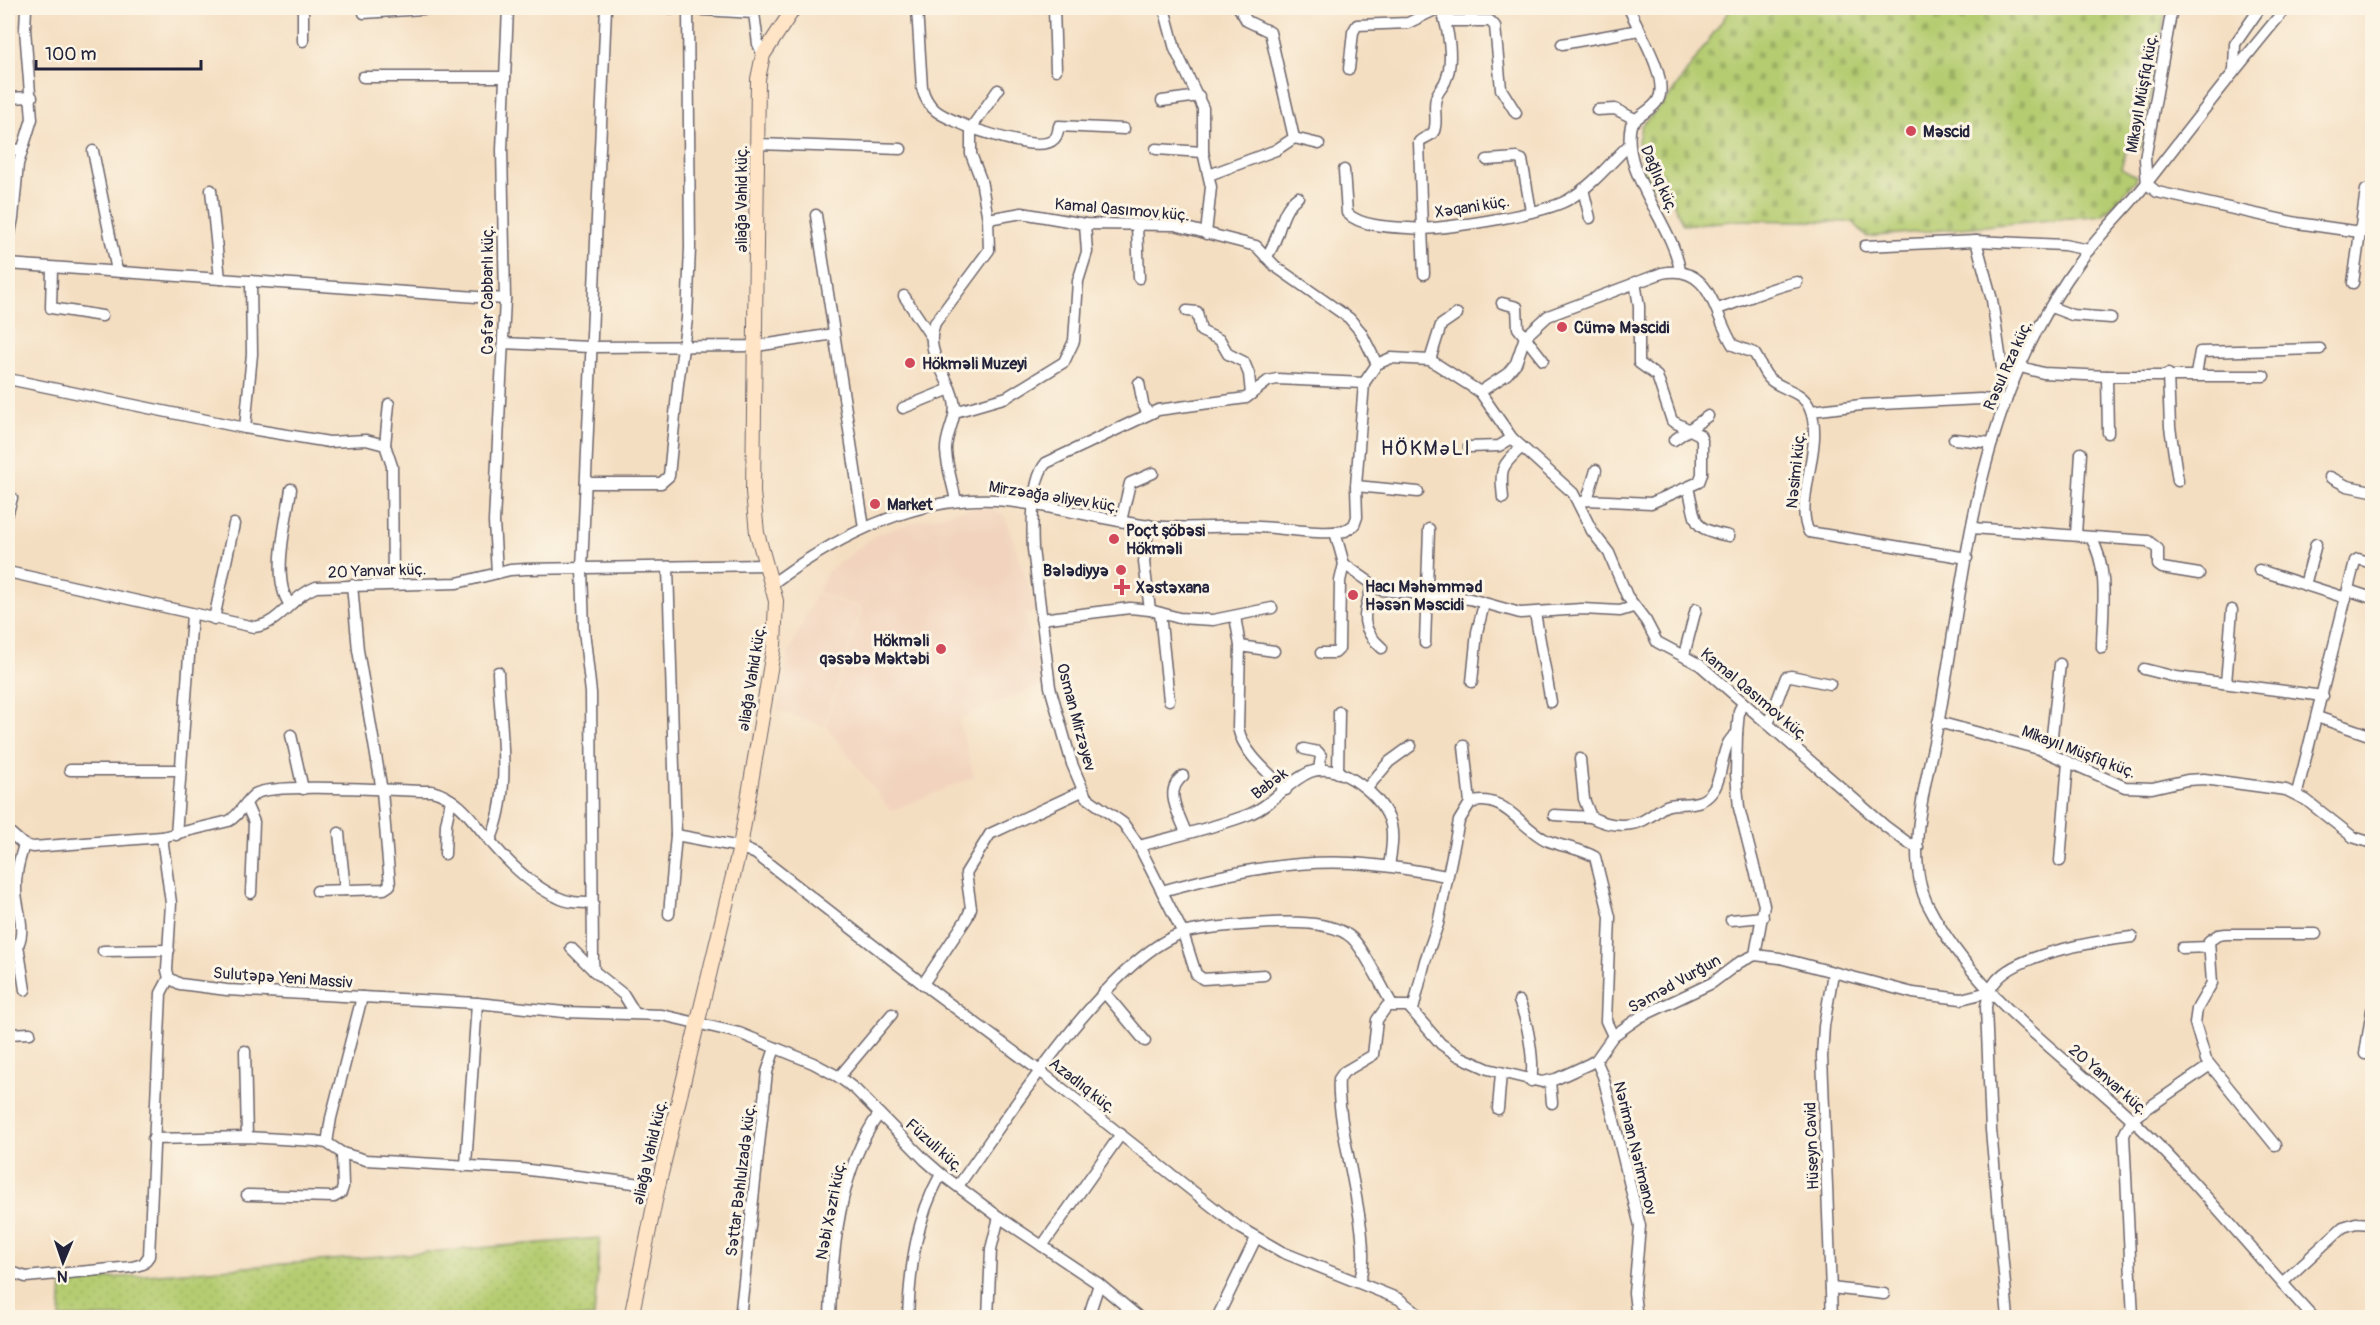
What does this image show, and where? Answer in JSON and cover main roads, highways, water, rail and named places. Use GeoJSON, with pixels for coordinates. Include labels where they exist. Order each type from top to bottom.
{"type":"FeatureCollection","features":[{"type":"Feature","properties":{"kind":"place","name":"Məscid"},"geometry":{"type":"Point","coordinates":[1911,131]}},
{"type":"Feature","properties":{"kind":"place","name":"Cümə Məscidi"},"geometry":{"type":"Point","coordinates":[1562,327]}},
{"type":"Feature","properties":{"kind":"place","name":"Hökməli Muzeyi"},"geometry":{"type":"Point","coordinates":[910,363]}},
{"type":"Feature","properties":{"kind":"place","name":"Market"},"geometry":{"type":"Point","coordinates":[875,504]}},
{"type":"Feature","properties":{"kind":"place","name":"Poçt şöbəsi Hökməli"},"geometry":{"type":"Point","coordinates":[1114,539]}},
{"type":"Feature","properties":{"kind":"place","name":"Bələdiyyə"},"geometry":{"type":"Point","coordinates":[1121,570]}},
{"type":"Feature","properties":{"kind":"place","name":"Xəstəxana"},"geometry":{"type":"Point","coordinates":[1122,587]}},
{"type":"Feature","properties":{"kind":"place","name":"Hacı Məhəmməd Həsən Məscidi"},"geometry":{"type":"Point","coordinates":[1353,595]}},
{"type":"Feature","properties":{"kind":"place","name":"Hökməli qəsəbə Məktəbi"},"geometry":{"type":"Point","coordinates":[941,649]}},
{"type":"Feature","properties":{"kind":"district","name":"HÖKMƏLI"},"geometry":{"type":"Point","coordinates":[1426,448]}}]}
